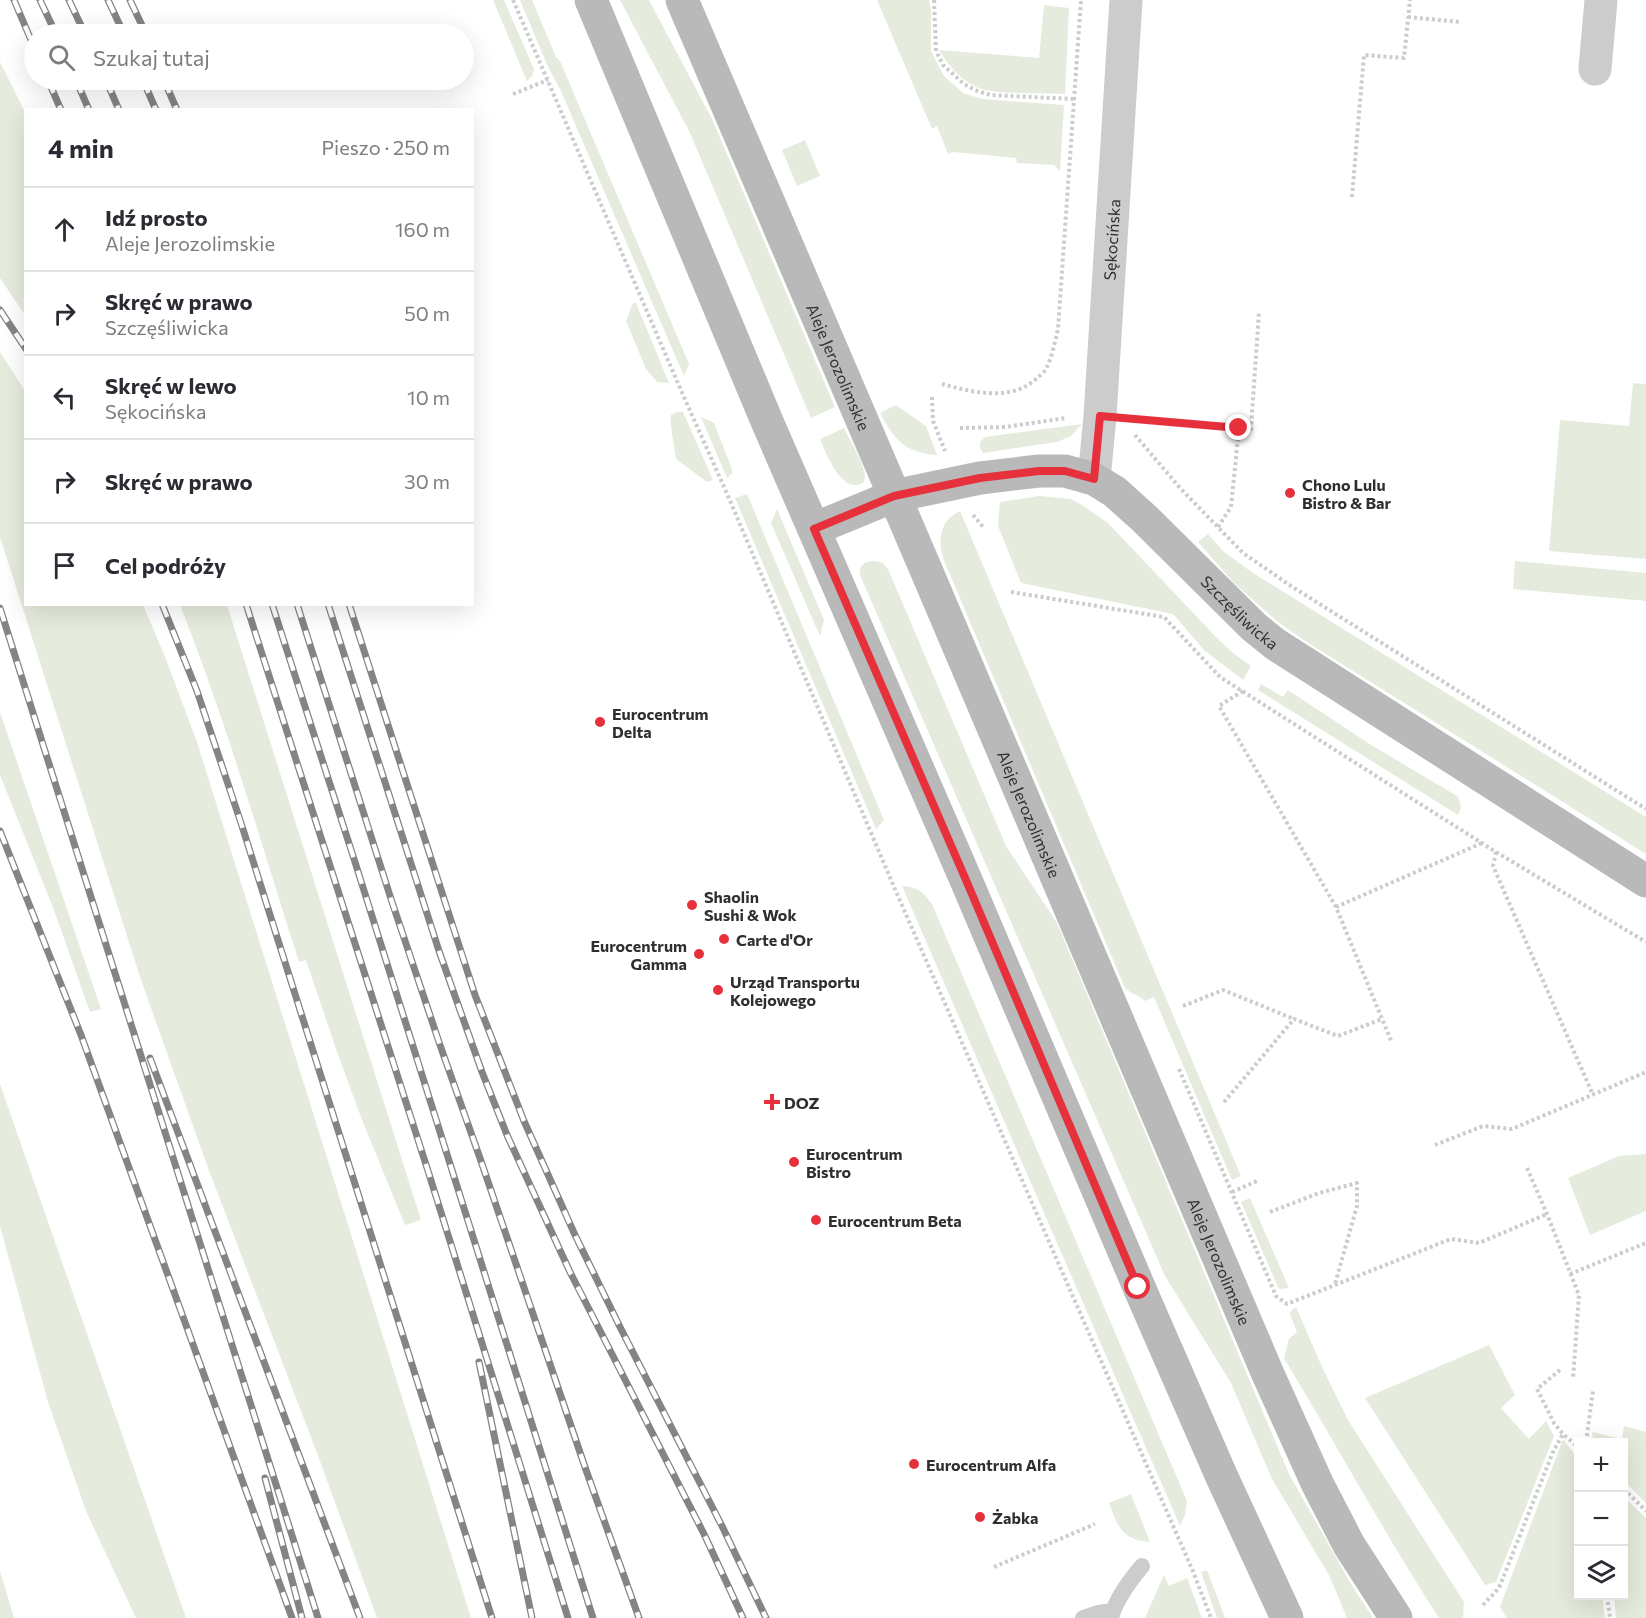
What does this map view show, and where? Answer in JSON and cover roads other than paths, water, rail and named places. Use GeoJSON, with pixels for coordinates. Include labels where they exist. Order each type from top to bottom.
{"type":"FeatureCollection","features":[{"type":"Feature","properties":{"kind":"main road"},"geometry":{"type":"LineString","coordinates":[[591,0],[766,418],[966,880],[1138,1287],[1287,1618]]}},
{"type":"Feature","properties":{"kind":"main road","name":"Aleje Jerozolimskie"},"geometry":{"type":"LineString","coordinates":[[682,0],[1271,1382],[1317,1484],[1349,1545],[1396,1618]]}},
{"type":"Feature","properties":{"kind":"main road","name":"Szczęśliwicka"},"geometry":{"type":"LineString","coordinates":[[814,529],[894,496],[980,478],[1039,471],[1065,471],[1094,479],[1115,492],[1146,519],[1254,627],[1275,644],[1646,881]]}},
{"type":"Feature","properties":{"kind":"street","name":"Sękocińska"},"geometry":{"type":"LineString","coordinates":[[1094,479],[1126,0]]}},
{"type":"Feature","properties":{"kind":"street"},"geometry":{"type":"LineString","coordinates":[[1595,69],[1601,0]]}},
{"type":"Feature","properties":{"kind":"lane"},"geometry":{"type":"LineString","coordinates":[[1083,1618],[1098,1613],[1112,1614],[1142,1566]]}},
{"type":"Feature","properties":{"kind":"railway"},"geometry":{"type":"LineString","coordinates":[[14,0],[24,24]]}},
{"type":"Feature","properties":{"kind":"railway"},"geometry":{"type":"LineString","coordinates":[[40,0],[51,24]]}},
{"type":"Feature","properties":{"kind":"railway"},"geometry":{"type":"LineString","coordinates":[[69,0],[80,24]]}},
{"type":"Feature","properties":{"kind":"railway"},"geometry":{"type":"LineString","coordinates":[[108,0],[119,24]]}},
{"type":"Feature","properties":{"kind":"railway"},"geometry":{"type":"LineString","coordinates":[[130,0],[141,24]]}},
{"type":"Feature","properties":{"kind":"railway"},"geometry":{"type":"LineString","coordinates":[[52,90],[60,108]]}},
{"type":"Feature","properties":{"kind":"railway"},"geometry":{"type":"LineString","coordinates":[[80,90],[88,108]]}},
{"type":"Feature","properties":{"kind":"railway"},"geometry":{"type":"LineString","coordinates":[[110,90],[118,108]]}},
{"type":"Feature","properties":{"kind":"railway"},"geometry":{"type":"LineString","coordinates":[[147,90],[155,108]]}},
{"type":"Feature","properties":{"kind":"railway"},"geometry":{"type":"LineString","coordinates":[[168,90],[176,108]]}},
{"type":"Feature","properties":{"kind":"railway"},"geometry":{"type":"LineString","coordinates":[[0,310],[24,346]]}},
{"type":"Feature","properties":{"kind":"railway"},"geometry":{"type":"LineString","coordinates":[[163,606],[197,691],[242,826],[492,1618]]}},
{"type":"Feature","properties":{"kind":"railway"},"geometry":{"type":"LineString","coordinates":[[247,606],[429,1174],[568,1618]]}},
{"type":"Feature","properties":{"kind":"railway"},"geometry":{"type":"LineString","coordinates":[[273,606],[593,1618]]}},
{"type":"Feature","properties":{"kind":"railway"},"geometry":{"type":"LineString","coordinates":[[298,606],[440,1045],[639,1618]]}},
{"type":"Feature","properties":{"kind":"railway"},"geometry":{"type":"LineString","coordinates":[[329,606],[439,951],[507,1135],[570,1272],[704,1534],[743,1618]]}},
{"type":"Feature","properties":{"kind":"railway"},"geometry":{"type":"LineString","coordinates":[[350,606],[475,995],[524,1121],[575,1235],[766,1618]]}},
{"type":"Feature","properties":{"kind":"railway"},"geometry":{"type":"LineString","coordinates":[[0,608],[318,1618]]}},
{"type":"Feature","properties":{"kind":"railway"},"geometry":{"type":"LineString","coordinates":[[0,831],[81,1035],[292,1618]]}},
{"type":"Feature","properties":{"kind":"railway"},"geometry":{"type":"LineString","coordinates":[[150,1058],[360,1618]]}},
{"type":"Feature","properties":{"kind":"railway"},"geometry":{"type":"LineString","coordinates":[[479,1362],[532,1618]]}},
{"type":"Feature","properties":{"kind":"railway"},"geometry":{"type":"LineString","coordinates":[[265,1478],[302,1618]]}},
{"type":"Feature","properties":{"kind":"place","name":"Chono Lulu Bistro & Bar"},"geometry":{"type":"Point","coordinates":[1290,493]}},
{"type":"Feature","properties":{"kind":"place","name":"Eurocentrum Delta"},"geometry":{"type":"Point","coordinates":[600,722]}},
{"type":"Feature","properties":{"kind":"place","name":"Shaolin Sushi & Wok"},"geometry":{"type":"Point","coordinates":[692,905]}},
{"type":"Feature","properties":{"kind":"place","name":"Carte d'Or"},"geometry":{"type":"Point","coordinates":[724,939]}},
{"type":"Feature","properties":{"kind":"place","name":"Eurocentrum Gamma"},"geometry":{"type":"Point","coordinates":[699,954]}},
{"type":"Feature","properties":{"kind":"place","name":"Urząd Transportu Kolejowego"},"geometry":{"type":"Point","coordinates":[718,990]}},
{"type":"Feature","properties":{"kind":"place","name":"DOZ"},"geometry":{"type":"Point","coordinates":[772,1102]}},
{"type":"Feature","properties":{"kind":"place","name":"Eurocentrum Bistro"},"geometry":{"type":"Point","coordinates":[794,1162]}},
{"type":"Feature","properties":{"kind":"place","name":"Eurocentrum Beta"},"geometry":{"type":"Point","coordinates":[816,1220]}},
{"type":"Feature","properties":{"kind":"place","name":"Eurocentrum Alfa"},"geometry":{"type":"Point","coordinates":[914,1464]}},
{"type":"Feature","properties":{"kind":"place","name":"Żabka"},"geometry":{"type":"Point","coordinates":[980,1517]}}]}
